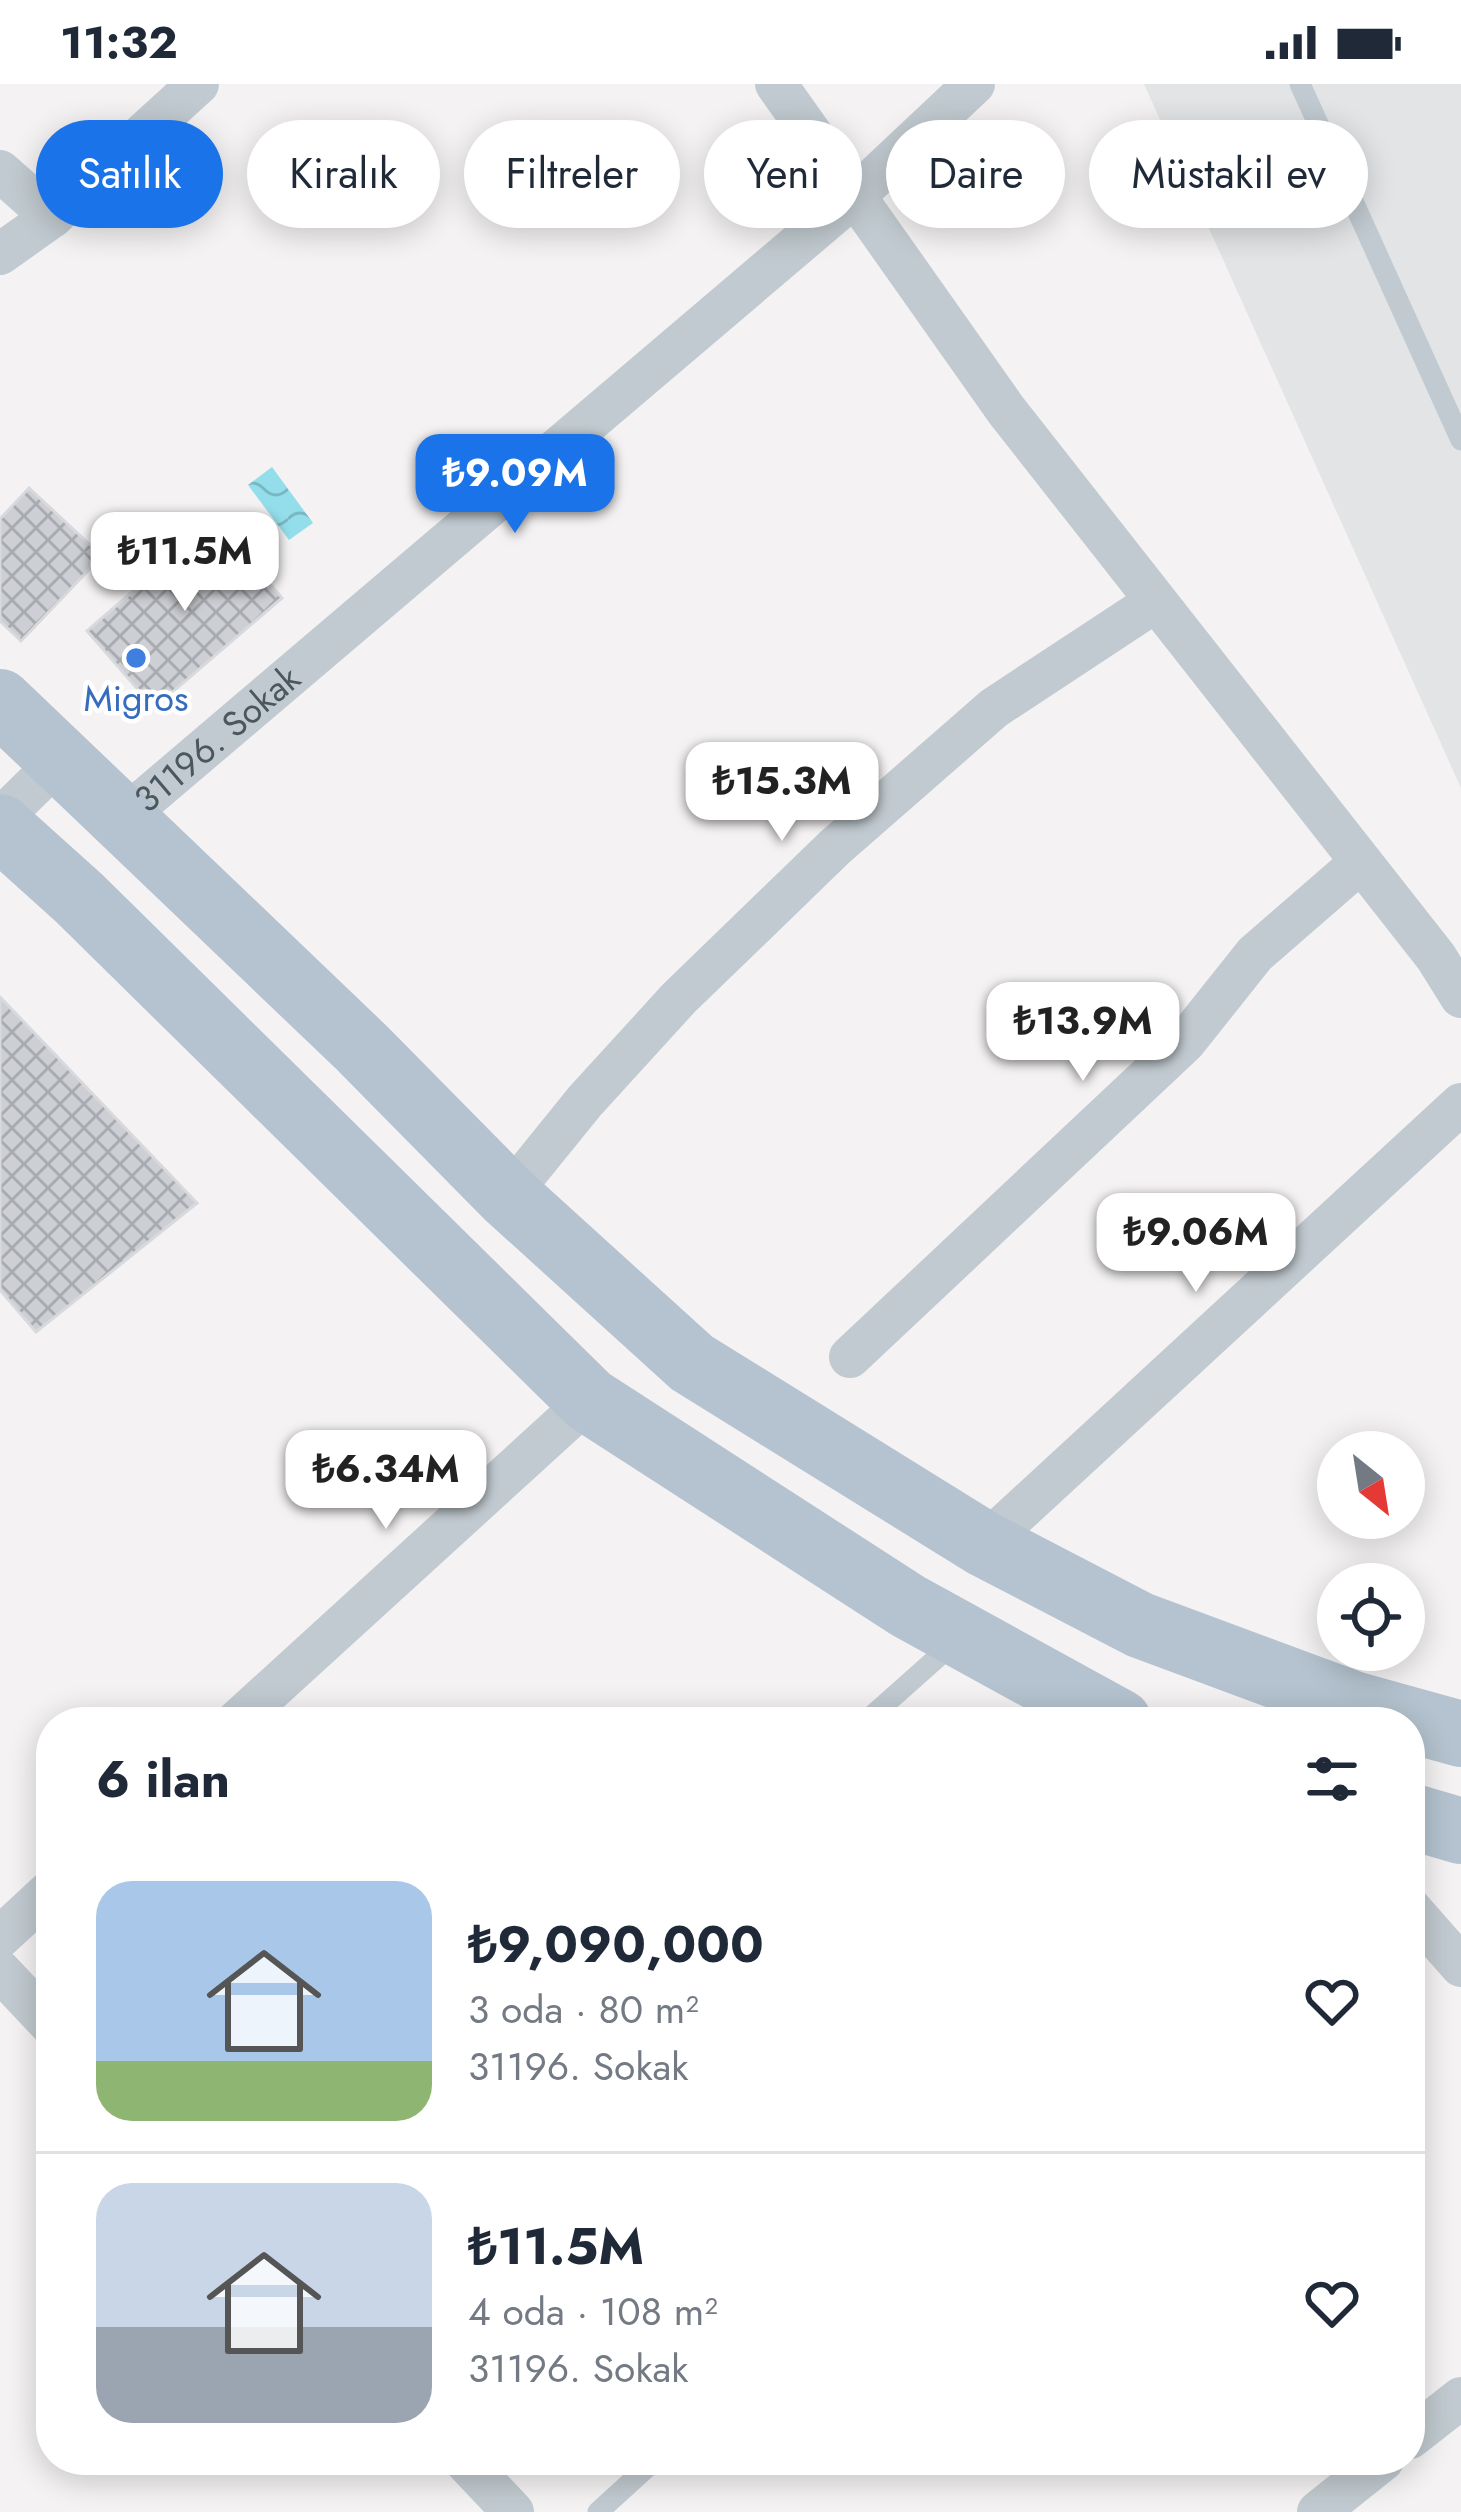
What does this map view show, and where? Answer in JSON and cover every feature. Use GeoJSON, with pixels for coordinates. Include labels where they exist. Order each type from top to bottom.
{"type":"FeatureCollection","features":[{"type":"Feature","properties":{"kind":"main road"},"geometry":{"type":"LineString","coordinates":[[0,703],[508,1196],[692,1363],[984,1544],[1140,1624],[1360,1707]]}},
{"type":"Feature","properties":{"kind":"main road"},"geometry":{"type":"LineString","coordinates":[[0,823],[589,1400],[764,1516],[962,1636],[1092,1707]]}},
{"type":"Feature","properties":{"kind":"main road"},"geometry":{"type":"LineString","coordinates":[[1425,1724],[1461,1734]]}},
{"type":"Feature","properties":{"kind":"main road"},"geometry":{"type":"LineString","coordinates":[[1425,1820],[1461,1831]]}},
{"type":"Feature","properties":{"kind":"street"},"geometry":{"type":"LineString","coordinates":[[158,120],[198,84]]}},
{"type":"Feature","properties":{"kind":"street"},"geometry":{"type":"LineString","coordinates":[[776,84],[803,120]]}},
{"type":"Feature","properties":{"kind":"street","name":"31196. Sokak"},"geometry":{"type":"LineString","coordinates":[[862,189],[974,84]]}},
{"type":"Feature","properties":{"kind":"street"},"geometry":{"type":"LineString","coordinates":[[0,171],[36,203]]}},
{"type":"Feature","properties":{"kind":"street"},"geometry":{"type":"LineString","coordinates":[[862,201],[1006,410],[1361,862],[1461,997]]}},
{"type":"Feature","properties":{"kind":"street"},"geometry":{"type":"LineString","coordinates":[[0,254],[37,228]]}},
{"type":"Feature","properties":{"kind":"street","name":"31196. Sokak"},"geometry":{"type":"LineString","coordinates":[[123,818],[817,228]]}},
{"type":"Feature","properties":{"kind":"street"},"geometry":{"type":"LineString","coordinates":[[508,1196],[585,1101],[679,998],[835,847],[994,708],[1155,602]]}},
{"type":"Feature","properties":{"kind":"street"},"geometry":{"type":"LineString","coordinates":[[0,823],[61,759]]}},
{"type":"Feature","properties":{"kind":"street"},"geometry":{"type":"LineString","coordinates":[[850,1357],[1185,1042],[1255,954],[1361,862]]}},
{"type":"Feature","properties":{"kind":"street"},"geometry":{"type":"LineString","coordinates":[[984,1544],[1461,1104]]}},
{"type":"Feature","properties":{"kind":"street"},"geometry":{"type":"LineString","coordinates":[[252,1707],[589,1400]]}},
{"type":"Feature","properties":{"kind":"street"},"geometry":{"type":"LineString","coordinates":[[0,1936],[36,1904]]}},
{"type":"Feature","properties":{"kind":"street"},"geometry":{"type":"LineString","coordinates":[[1425,1925],[1461,1966]]}},
{"type":"Feature","properties":{"kind":"street"},"geometry":{"type":"LineString","coordinates":[[0,1971],[36,2009]]}},
{"type":"Feature","properties":{"kind":"street"},"geometry":{"type":"LineString","coordinates":[[1425,2426],[1461,2398]]}},
{"type":"Feature","properties":{"kind":"street"},"geometry":{"type":"LineString","coordinates":[[478,2475],[513,2512]]}},
{"type":"Feature","properties":{"kind":"street"},"geometry":{"type":"LineString","coordinates":[[1318,2512],[1364,2475]]}},
{"type":"Feature","properties":{"kind":"lane"},"geometry":{"type":"LineString","coordinates":[[1300,84],[1461,440]]}},
{"type":"Feature","properties":{"kind":"lane"},"geometry":{"type":"LineString","coordinates":[[882,1707],[962,1636]]}},
{"type":"Feature","properties":{"kind":"lane"},"geometry":{"type":"LineString","coordinates":[[598,2512],[639,2475]]}},
{"type":"Feature","properties":{"kind":"shaded area"},"geometry":{"type":"Polygon","coordinates":[[[1144,84],[1461,84],[1461,788],[1209,228],[1368,228],[1368,120],[1160,120],[1144,84]]]}},
{"type":"Feature","properties":{"kind":"water"},"geometry":{"type":"Polygon","coordinates":[[[272,467],[313,523],[289,540],[248,485],[272,467]]]}},
{"type":"Feature","properties":{"kind":"building"},"geometry":{"type":"Polygon","coordinates":[[[29,488],[102,556],[21,641],[0,621],[0,519],[29,488]]]}},
{"type":"Feature","properties":{"kind":"building"},"geometry":{"type":"Polygon","coordinates":[[[215,520],[282,598],[154,708],[87,631],[215,520]]]}},
{"type":"Feature","properties":{"kind":"building"},"geometry":{"type":"Polygon","coordinates":[[[0,997],[197,1203],[36,1332],[0,1290],[0,997]]]}},
{"type":"Feature","properties":{"kind":"place","name":"Migros"},"geometry":{"type":"Point","coordinates":[136,658]}}]}
